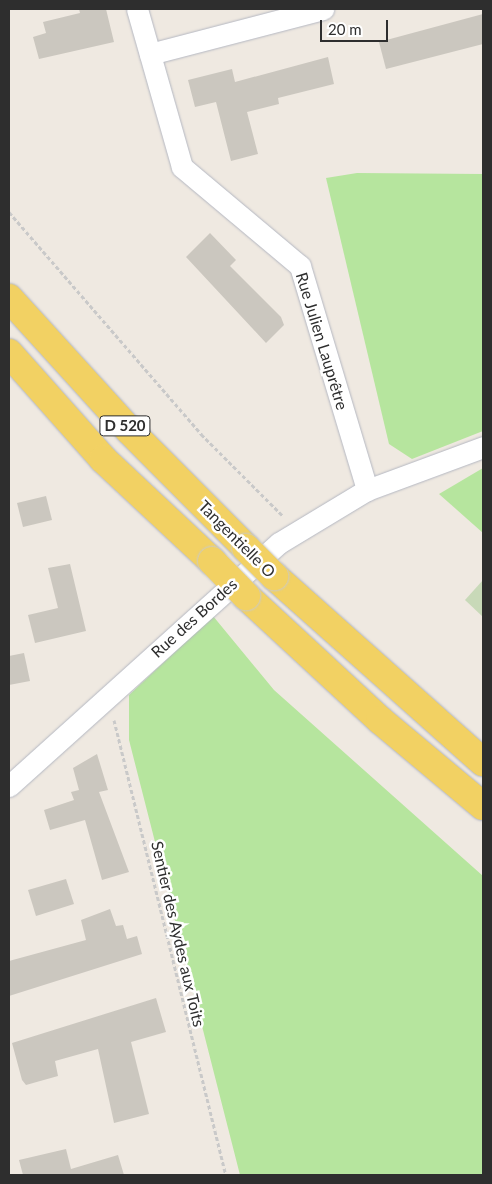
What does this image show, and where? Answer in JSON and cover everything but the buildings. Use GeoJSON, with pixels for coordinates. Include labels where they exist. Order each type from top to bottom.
{"type":"FeatureCollection","features":[{"type":"Feature","properties":{"kind":"main road","name":"Tangentielle O"},"geometry":{"type":"LineString","coordinates":[[9,298],[128,430],[274,576],[483,762]]}},
{"type":"Feature","properties":{"kind":"main road","name":"Tangentielle O"},"geometry":{"type":"LineString","coordinates":[[9,353],[103,459],[212,561],[246,596],[380,720],[483,806]]}},
{"type":"Feature","properties":{"kind":"street","name":"Rue Julien Lauprêtre"},"geometry":{"type":"LineString","coordinates":[[138,9],[182,167],[300,266],[366,490]]}},
{"type":"Feature","properties":{"kind":"street"},"geometry":{"type":"LineString","coordinates":[[150,54],[323,9]]}},
{"type":"Feature","properties":{"kind":"street","name":"Rue des Bordes"},"geometry":{"type":"LineString","coordinates":[[9,786],[279,542],[366,490],[483,447]]}},
{"type":"Feature","properties":{"kind":"path"},"geometry":{"type":"LineString","coordinates":[[9,212],[201,434],[298,530]]}},
{"type":"Feature","properties":{"kind":"path","name":"Sentier des Aydes aux Toits"},"geometry":{"type":"LineString","coordinates":[[106,699],[119,734],[169,957],[226,1175]]}},
{"type":"Feature","properties":{"kind":"green space"},"geometry":{"type":"Polygon","coordinates":[[[357,173],[483,174],[483,431],[412,459],[389,444],[326,178],[357,173]]]}},
{"type":"Feature","properties":{"kind":"green space"},"geometry":{"type":"Polygon","coordinates":[[[483,468],[483,533],[439,494],[483,468]]]}},
{"type":"Feature","properties":{"kind":"green space"},"geometry":{"type":"Polygon","coordinates":[[[483,580],[483,617],[465,600],[483,580]]]}},
{"type":"Feature","properties":{"kind":"green space"},"geometry":{"type":"Polygon","coordinates":[[[213,616],[274,690],[483,876],[483,1175],[240,1175],[129,740],[129,695],[213,616]]]}}]}
